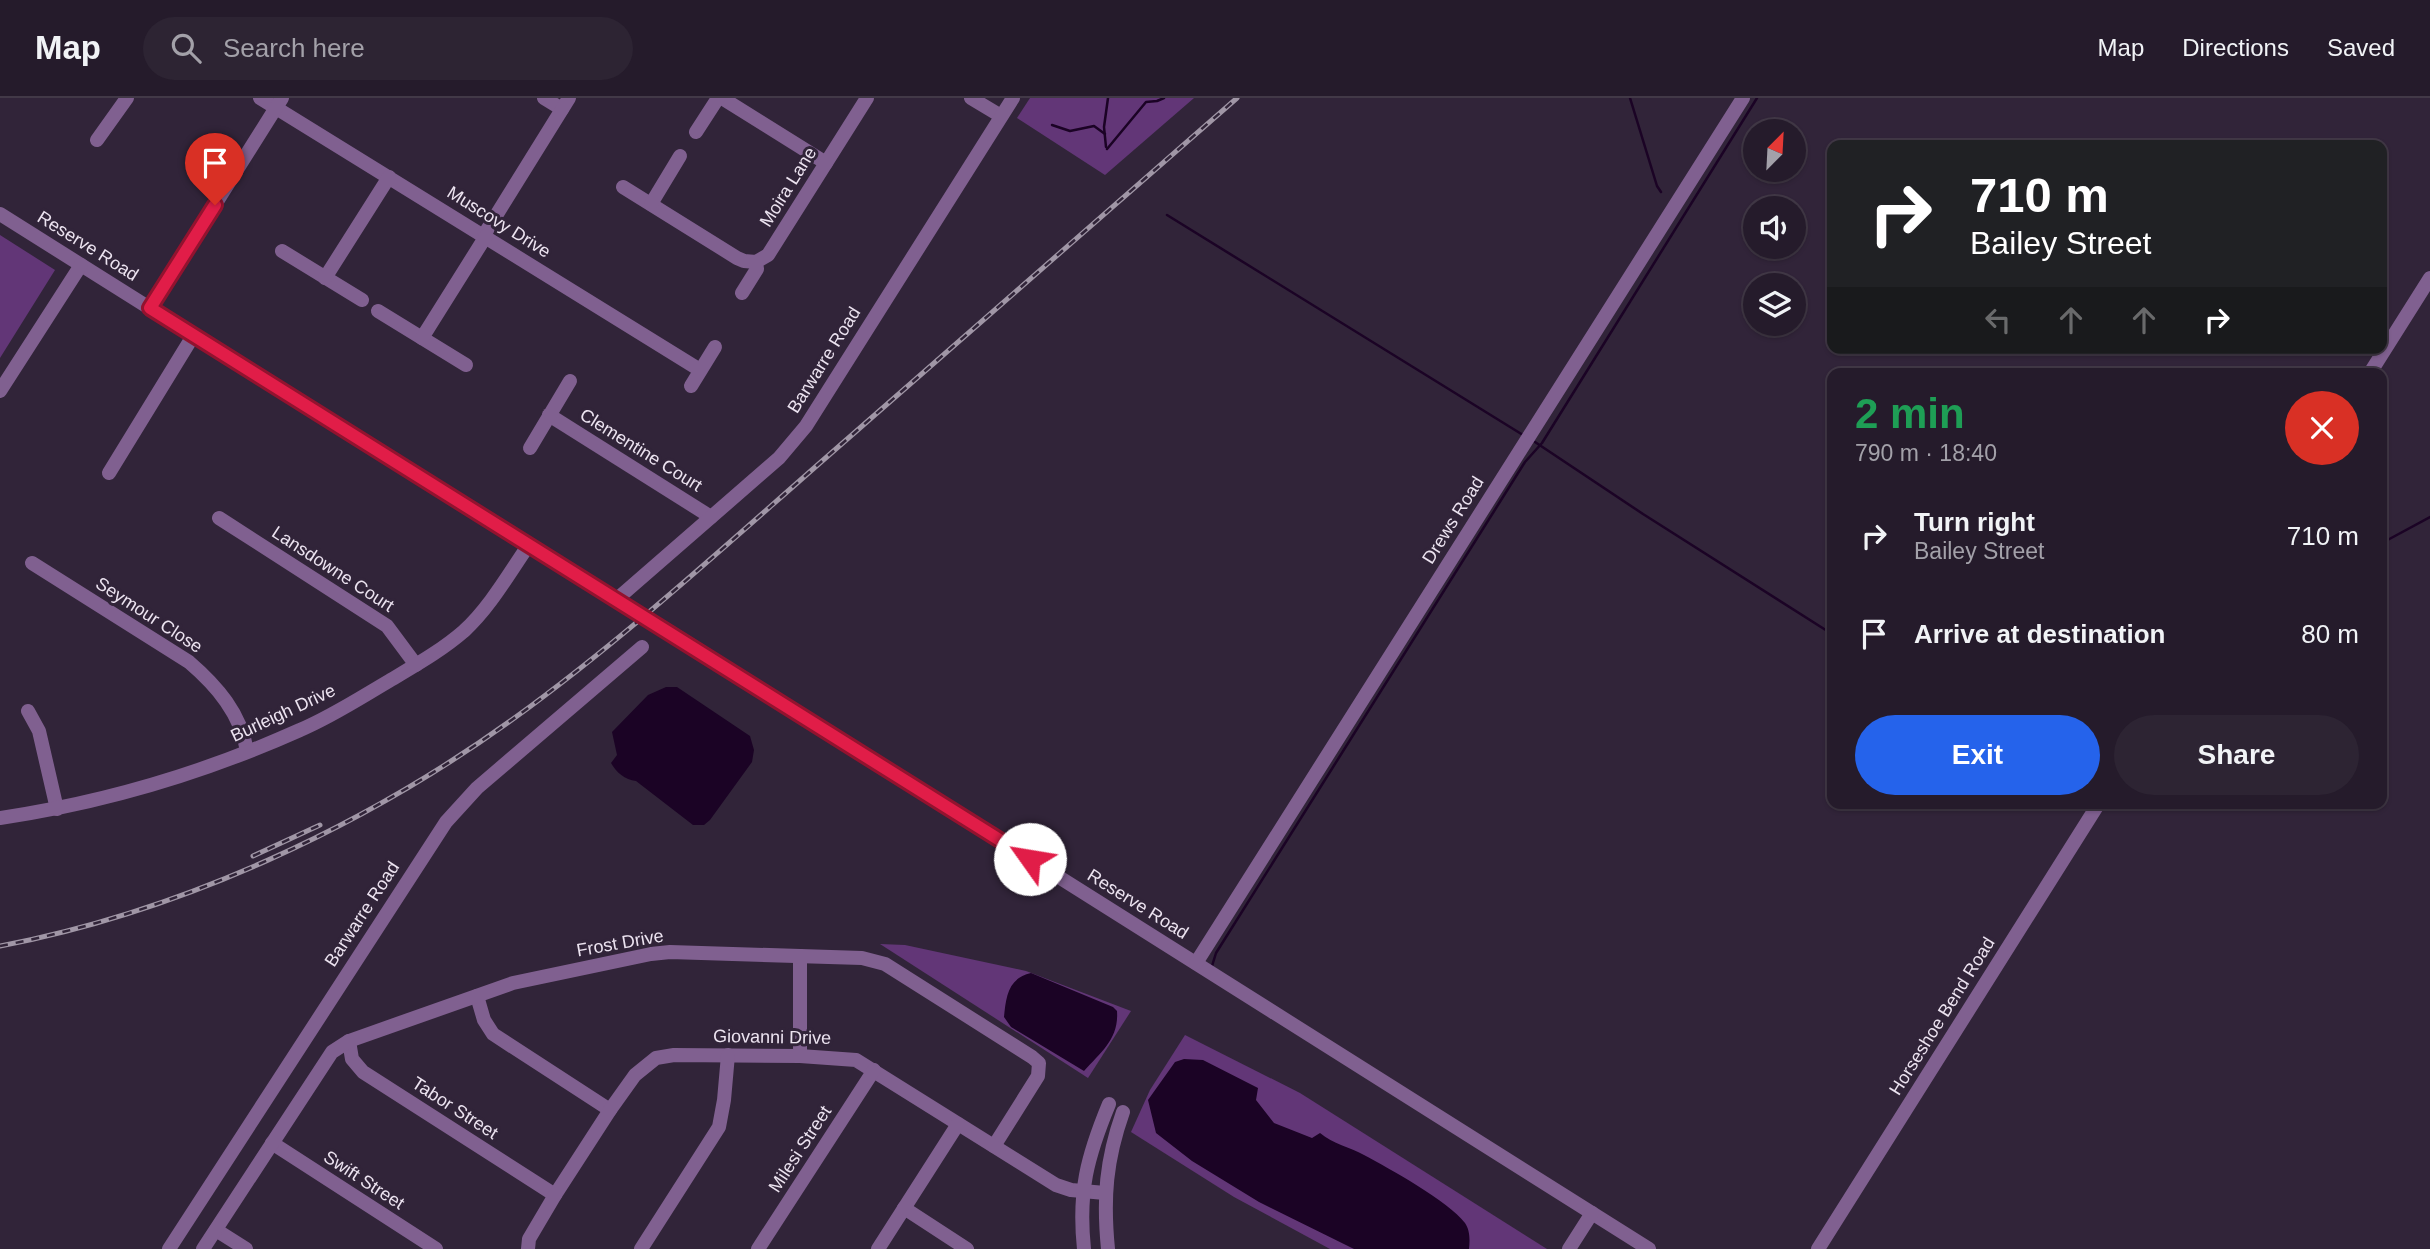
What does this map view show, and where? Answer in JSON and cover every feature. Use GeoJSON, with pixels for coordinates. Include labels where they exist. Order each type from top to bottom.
{"type":"FeatureCollection","features":[{"type":"Feature","properties":{"kind":"street"},"geometry":{"type":"LineString","coordinates":[[97,141],[127,98]]}},
{"type":"Feature","properties":{"kind":"street","name":"Muscovy Drive"},"geometry":{"type":"LineString","coordinates":[[260,98],[279,103],[389,177],[700,370]]}},
{"type":"Feature","properties":{"kind":"street"},"geometry":{"type":"LineString","coordinates":[[422,338],[566,103],[544,98]]}},
{"type":"Feature","properties":{"kind":"street"},"geometry":{"type":"LineString","coordinates":[[696,132],[720,98],[826,163]]}},
{"type":"Feature","properties":{"kind":"street","name":"Moira Lane"},"geometry":{"type":"LineString","coordinates":[[742,293],[757,269],[756,262],[768,255],[867,98]]}},
{"type":"Feature","properties":{"kind":"street"},"geometry":{"type":"LineString","coordinates":[[971,98],[1001,117]]}},
{"type":"Feature","properties":{"kind":"street","name":"Barwarre Road"},"geometry":{"type":"LineString","coordinates":[[617,599],[779,458],[806,426],[1013,98]]}},
{"type":"Feature","properties":{"kind":"street","name":"Drews Road"},"geometry":{"type":"LineString","coordinates":[[1196,963],[1743,98]]}},
{"type":"Feature","properties":{"kind":"street"},"geometry":{"type":"LineString","coordinates":[[150,308],[279,103]]}},
{"type":"Feature","properties":{"kind":"street"},"geometry":{"type":"LineString","coordinates":[[651,204],[680,156]]}},
{"type":"Feature","properties":{"kind":"street"},"geometry":{"type":"LineString","coordinates":[[325,278],[389,177]]}},
{"type":"Feature","properties":{"kind":"street"},"geometry":{"type":"LineString","coordinates":[[623,187],[737,258],[756,262]]}},
{"type":"Feature","properties":{"kind":"street","name":"Reserve Road"},"geometry":{"type":"LineString","coordinates":[[0,214],[1649,1249]]}},
{"type":"Feature","properties":{"kind":"street"},"geometry":{"type":"LineString","coordinates":[[282,251],[362,300]]}},
{"type":"Feature","properties":{"kind":"street"},"geometry":{"type":"LineString","coordinates":[[0,391],[81,265]]}},
{"type":"Feature","properties":{"kind":"street"},"geometry":{"type":"LineString","coordinates":[[2387,346],[2430,278]]}},
{"type":"Feature","properties":{"kind":"street"},"geometry":{"type":"LineString","coordinates":[[378,311],[466,365]]}},
{"type":"Feature","properties":{"kind":"street"},"geometry":{"type":"LineString","coordinates":[[108,473],[193,336]]}},
{"type":"Feature","properties":{"kind":"street"},"geometry":{"type":"LineString","coordinates":[[691,386],[715,347]]}},
{"type":"Feature","properties":{"kind":"street","name":"Clementine Court"},"geometry":{"type":"LineString","coordinates":[[530,448],[570,381]]}},
{"type":"Feature","properties":{"kind":"street","name":"Clementine Court"},"geometry":{"type":"LineString","coordinates":[[550,415],[711,517]]}},
{"type":"Feature","properties":{"kind":"street","name":"Lansdowne Court"},"geometry":{"type":"LineString","coordinates":[[219,518],[387,626],[416,665]]}},
{"type":"Feature","properties":{"kind":"street","name":"Burleigh Drive"},"geometry":{"type":"LineString","coordinates":[[0,818],[57,809],[159,781],[302,729],[416,665],[463,631],[481,613],[528,546]]}},
{"type":"Feature","properties":{"kind":"street","name":"Seymour Close"},"geometry":{"type":"LineString","coordinates":[[32,563],[189,662],[224,698],[239,721],[247,751]]}},
{"type":"Feature","properties":{"kind":"street","name":"Barwarre Road"},"geometry":{"type":"LineString","coordinates":[[169,1249],[446,822],[477,788],[642,647]]}},
{"type":"Feature","properties":{"kind":"street"},"geometry":{"type":"LineString","coordinates":[[28,711],[39,731],[57,809]]}},
{"type":"Feature","properties":{"kind":"street","name":"Horseshoe Bend Road"},"geometry":{"type":"LineString","coordinates":[[1818,1249],[2095,809]]}},
{"type":"Feature","properties":{"kind":"street","name":"Frost Drive"},"geometry":{"type":"LineString","coordinates":[[203,1249],[332,1052],[349,1041],[513,983],[660,953],[867,958],[881,962],[1035,1059],[1040,1066],[1038,1076],[994,1146]]}},
{"type":"Feature","properties":{"kind":"street"},"geometry":{"type":"LineString","coordinates":[[800,956],[800,1056]]}},
{"type":"Feature","properties":{"kind":"street"},"geometry":{"type":"LineString","coordinates":[[477,996],[484,1020],[493,1034],[610,1110]]}},
{"type":"Feature","properties":{"kind":"street","name":"Tabor Street"},"geometry":{"type":"LineString","coordinates":[[349,1041],[352,1059],[363,1072],[555,1195]]}},
{"type":"Feature","properties":{"kind":"street","name":"Giovanni Drive"},"geometry":{"type":"LineString","coordinates":[[528,1249],[528,1239],[555,1195],[635,1075],[656,1058],[674,1055],[851,1059],[874,1070],[1056,1185],[1082,1192],[1105,1193]]}},
{"type":"Feature","properties":{"kind":"street"},"geometry":{"type":"LineString","coordinates":[[641,1249],[719,1127],[728,1055]]}},
{"type":"Feature","properties":{"kind":"street","name":"Milesi Street"},"geometry":{"type":"LineString","coordinates":[[758,1249],[874,1070]]}},
{"type":"Feature","properties":{"kind":"street"},"geometry":{"type":"LineString","coordinates":[[1084,1249],[1082,1192],[1092,1147],[1109,1104]]}},
{"type":"Feature","properties":{"kind":"street"},"geometry":{"type":"LineString","coordinates":[[1108,1249],[1105,1193],[1111,1147],[1123,1112]]}},
{"type":"Feature","properties":{"kind":"street"},"geometry":{"type":"LineString","coordinates":[[878,1249],[958,1124]]}},
{"type":"Feature","properties":{"kind":"street","name":"Swift Street"},"geometry":{"type":"LineString","coordinates":[[272,1143],[436,1249]]}},
{"type":"Feature","properties":{"kind":"street"},"geometry":{"type":"LineString","coordinates":[[904,1208],[967,1249]]}},
{"type":"Feature","properties":{"kind":"street"},"geometry":{"type":"LineString","coordinates":[[1569,1249],[1592,1213]]}},
{"type":"Feature","properties":{"kind":"street"},"geometry":{"type":"LineString","coordinates":[[216,1230],[246,1249]]}},
{"type":"Feature","properties":{"kind":"shaded area"},"geometry":{"type":"Polygon","coordinates":[[[1030,98],[1194,98],[1105,175],[1017,118],[1030,98]]]}},
{"type":"Feature","properties":{"kind":"shaded area"},"geometry":{"type":"Polygon","coordinates":[[[0,235],[55,270],[0,358],[0,235]]]}},
{"type":"Feature","properties":{"kind":"shaded area"},"geometry":{"type":"Polygon","coordinates":[[[666,687],[677,687],[750,736],[754,750],[752,762],[704,825],[693,825],[636,781],[621,775],[611,763],[617,755],[612,732],[648,695],[666,687]]]}},
{"type":"Feature","properties":{"kind":"shaded area"},"geometry":{"type":"Polygon","coordinates":[[[880,944],[905,945],[1026,971],[1131,1011],[1088,1078],[880,944]]]}},
{"type":"Feature","properties":{"kind":"shaded area"},"geometry":{"type":"Polygon","coordinates":[[[1031,973],[1117,1011],[1112,1037],[1084,1071],[1011,1027],[1004,1017],[1007,996],[1013,984],[1017,979],[1031,973]]]}},
{"type":"Feature","properties":{"kind":"shaded area"},"geometry":{"type":"Polygon","coordinates":[[[1185,1035],[1300,1093],[1547,1249],[1330,1249],[1234,1197],[1131,1132],[1150,1090],[1185,1035]]]}},
{"type":"Feature","properties":{"kind":"shaded area"},"geometry":{"type":"Polygon","coordinates":[[[1184,1059],[1203,1060],[1258,1088],[1256,1100],[1274,1123],[1312,1138],[1320,1133],[1403,1177],[1446,1205],[1465,1223],[1469,1235],[1469,1249],[1354,1249],[1259,1202],[1192,1161],[1156,1133],[1148,1100],[1175,1062],[1184,1059]]]}},
{"type":"Feature","properties":{"kind":"waterway"},"geometry":{"type":"LineString","coordinates":[[1106,147],[1104,127],[1108,98]]}},
{"type":"Feature","properties":{"kind":"waterway"},"geometry":{"type":"LineString","coordinates":[[1107,149],[1146,102],[1164,98]]}},
{"type":"Feature","properties":{"kind":"waterway"},"geometry":{"type":"LineString","coordinates":[[1630,98],[1661,192]]}},
{"type":"Feature","properties":{"kind":"waterway"},"geometry":{"type":"LineString","coordinates":[[1212,966],[1216,953],[1525,462],[1542,443],[1757,98]]}},
{"type":"Feature","properties":{"kind":"waterway"},"geometry":{"type":"LineString","coordinates":[[1052,125],[1070,131],[1094,126],[1105,134]]}},
{"type":"Feature","properties":{"kind":"waterway"},"geometry":{"type":"LineString","coordinates":[[1167,215],[1523,435]]}},
{"type":"Feature","properties":{"kind":"waterway"},"geometry":{"type":"LineString","coordinates":[[1535,442],[1827,631]]}},
{"type":"Feature","properties":{"kind":"waterway"},"geometry":{"type":"LineString","coordinates":[[2387,540],[2430,517]]}},
{"type":"Feature","properties":{"kind":"railway"},"geometry":{"type":"LineString","coordinates":[[0,946],[68,931],[136,911],[268,860],[395,795],[513,719],[595,657],[674,591],[1237,98]]}},
{"type":"Feature","properties":{"kind":"railway"},"geometry":{"type":"LineString","coordinates":[[253,856],[320,825]]}},
{"type":"Feature","properties":{"kind":"route"},"geometry":{"type":"LineString","coordinates":[[215,205],[150,308],[1030,859]]}}]}
